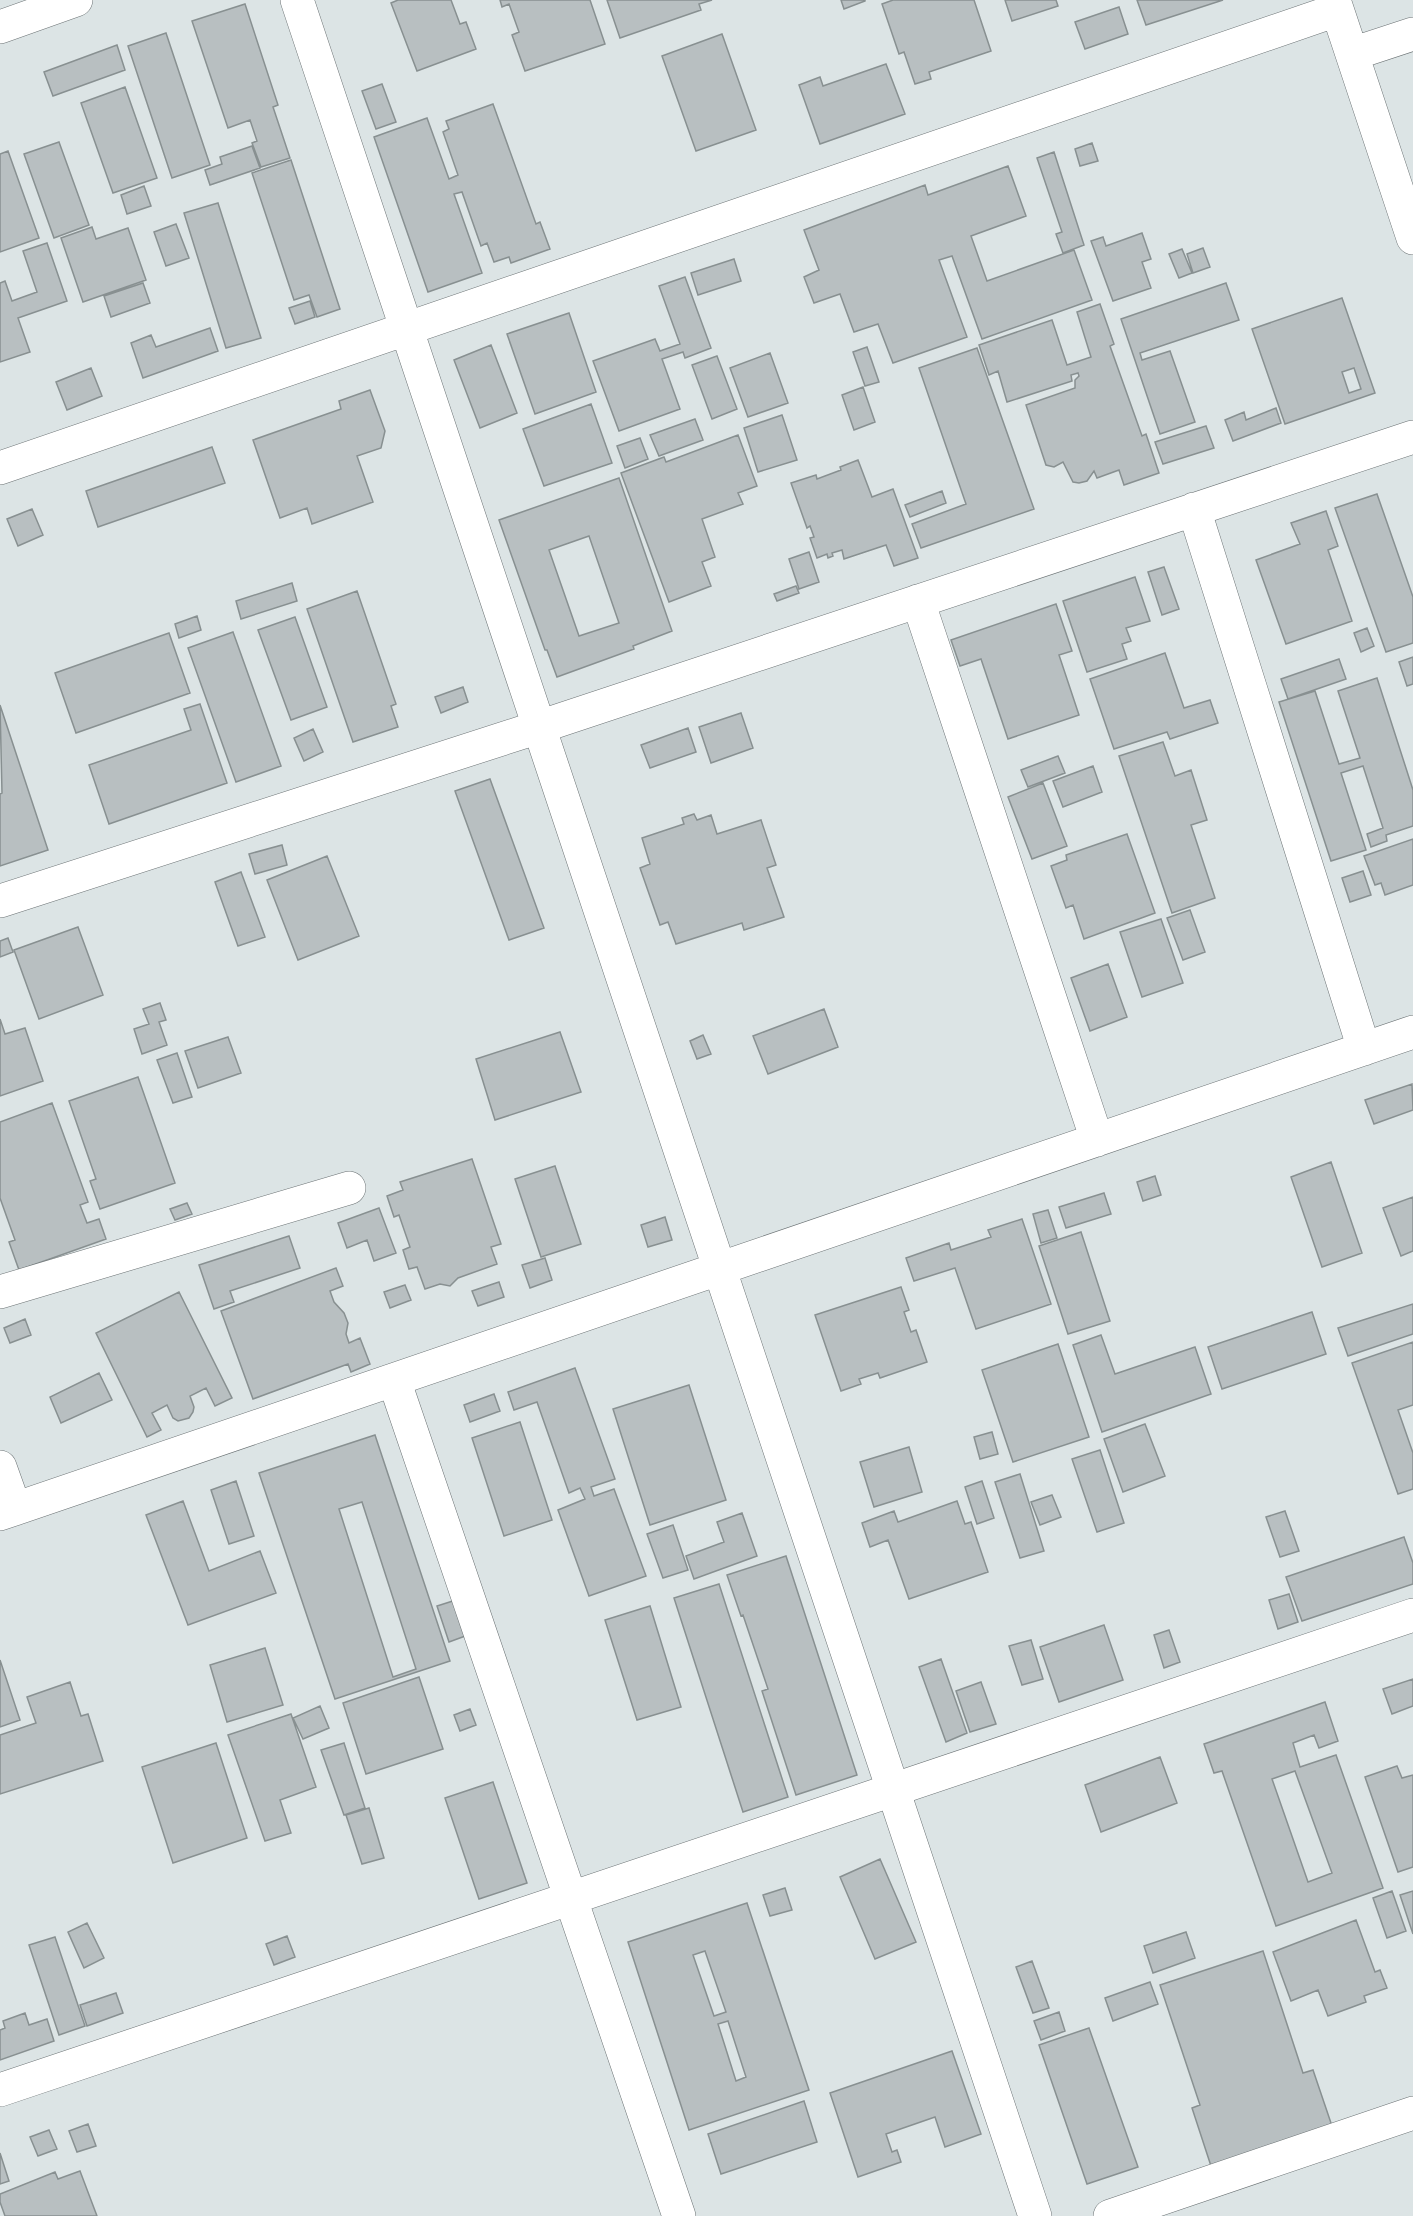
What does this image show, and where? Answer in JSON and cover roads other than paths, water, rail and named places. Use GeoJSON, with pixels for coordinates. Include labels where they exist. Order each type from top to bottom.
{"type":"FeatureCollection","features":[{"type":"Feature","properties":{"kind":"street"},"geometry":{"type":"LineString","coordinates":[[0,27],[76,0]]}},
{"type":"Feature","properties":{"kind":"street"},"geometry":{"type":"LineString","coordinates":[[297,0],[1035,2216]]}},
{"type":"Feature","properties":{"kind":"street"},"geometry":{"type":"LineString","coordinates":[[0,468],[406,331],[1336,5],[1413,237]]}},
{"type":"Feature","properties":{"kind":"street"},"geometry":{"type":"LineString","coordinates":[[1352,54],[1413,34]]}},
{"type":"Feature","properties":{"kind":"street"},"geometry":{"type":"LineString","coordinates":[[0,901],[539,727],[1413,437]]}},
{"type":"Feature","properties":{"kind":"street"},"geometry":{"type":"LineString","coordinates":[[1194,508],[1364,1049]]}},
{"type":"Feature","properties":{"kind":"street"},"geometry":{"type":"LineString","coordinates":[[918,601],[1097,1140]]}},
{"type":"Feature","properties":{"kind":"street"},"geometry":{"type":"LineString","coordinates":[[0,1467],[8,1512],[1413,1032]]}},
{"type":"Feature","properties":{"kind":"street"},"geometry":{"type":"LineString","coordinates":[[0,1292],[349,1188]]}},
{"type":"Feature","properties":{"kind":"street"},"geometry":{"type":"LineString","coordinates":[[393,1380],[679,2216]]}},
{"type":"Feature","properties":{"kind":"street"},"geometry":{"type":"LineString","coordinates":[[0,2090],[1413,1615]]}},
{"type":"Feature","properties":{"kind":"street"},"geometry":{"type":"LineString","coordinates":[[1110,2216],[1413,2114]]}}]}
